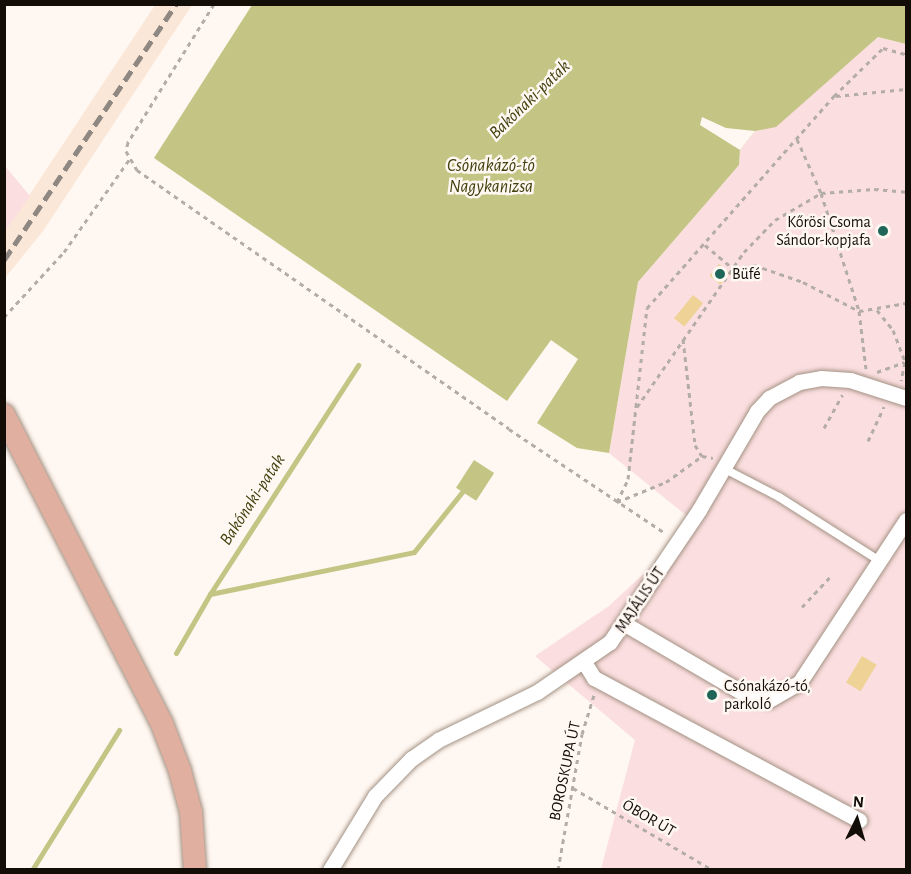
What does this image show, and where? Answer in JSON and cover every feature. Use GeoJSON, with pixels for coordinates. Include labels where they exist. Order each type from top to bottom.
{"type":"FeatureCollection","features":[{"type":"Feature","properties":{"kind":"main road"},"geometry":{"type":"LineString","coordinates":[[4,415],[162,724],[180,771],[190,812],[195,870]]}},
{"type":"Feature","properties":{"kind":"street","name":"MAJÁLIS ÚT"},"geometry":{"type":"LineString","coordinates":[[330,870],[375,796],[411,759],[438,740],[537,692],[584,662],[625,624],[757,411],[778,392],[811,379],[850,380],[898,395]]}},
{"type":"Feature","properties":{"kind":"street"},"geometry":{"type":"LineString","coordinates":[[625,624],[750,698],[768,700],[799,683],[881,562],[906,520]]}},
{"type":"Feature","properties":{"kind":"street"},"geometry":{"type":"LineString","coordinates":[[584,662],[594,678],[859,820]]}},
{"type":"Feature","properties":{"kind":"lane"},"geometry":{"type":"LineString","coordinates":[[723,468],[779,497],[881,562]]}},
{"type":"Feature","properties":{"kind":"path"},"geometry":{"type":"LineString","coordinates":[[214,4],[134,130],[126,151],[129,160],[144,177],[617,502],[678,540]]}},
{"type":"Feature","properties":{"kind":"path"},"geometry":{"type":"LineString","coordinates":[[617,502],[628,479],[647,308],[705,245],[834,96],[883,48],[906,54]]}},
{"type":"Feature","properties":{"kind":"path"},"geometry":{"type":"LineString","coordinates":[[834,96],[906,89]]}},
{"type":"Feature","properties":{"kind":"path"},"geometry":{"type":"LineString","coordinates":[[797,139],[821,193],[859,310],[867,375],[906,362]]}},
{"type":"Feature","properties":{"kind":"path"},"geometry":{"type":"LineString","coordinates":[[4,317],[64,252],[129,160]]}},
{"type":"Feature","properties":{"kind":"path"},"geometry":{"type":"LineString","coordinates":[[636,408],[734,269],[775,220],[821,193],[874,189],[906,192]]}},
{"type":"Feature","properties":{"kind":"path"},"geometry":{"type":"LineString","coordinates":[[705,245],[734,269]]}},
{"type":"Feature","properties":{"kind":"path"},"geometry":{"type":"LineString","coordinates":[[734,269],[754,265],[803,282],[859,310],[877,310],[906,303]]}},
{"type":"Feature","properties":{"kind":"path"},"geometry":{"type":"LineString","coordinates":[[868,441],[898,395],[906,362],[893,330],[877,310]]}},
{"type":"Feature","properties":{"kind":"path"},"geometry":{"type":"LineString","coordinates":[[617,502],[666,482],[702,456],[695,446],[689,420],[683,339]]}},
{"type":"Feature","properties":{"kind":"path"},"geometry":{"type":"LineString","coordinates":[[824,428],[850,380]]}},
{"type":"Feature","properties":{"kind":"path"},"geometry":{"type":"LineString","coordinates":[[802,607],[831,576]]}},
{"type":"Feature","properties":{"kind":"path","name":"BOROSKUPA ÚT"},"geometry":{"type":"LineString","coordinates":[[559,868],[573,788],[594,694],[594,678]]}},
{"type":"Feature","properties":{"kind":"path","name":"ÓBOR ÚT"},"geometry":{"type":"LineString","coordinates":[[573,788],[713,870]]}},
{"type":"Feature","properties":{"kind":"path"},"geometry":{"type":"LineString","coordinates":[[559,868],[565,870]]}},
{"type":"Feature","properties":{"kind":"shaded area"},"geometry":{"type":"Polygon","coordinates":[[[155,5],[192,5],[43,231],[5,278],[5,232],[155,5]]]}},
{"type":"Feature","properties":{"kind":"shaded area"},"geometry":{"type":"Polygon","coordinates":[[[878,37],[906,44],[906,869],[601,869],[635,740],[535,656],[609,606],[697,524],[609,453],[638,282],[739,165],[740,150],[755,131],[776,126],[878,37]]]}},
{"type":"Feature","properties":{"kind":"shaded area"},"geometry":{"type":"Polygon","coordinates":[[[5,166],[30,196],[5,232],[5,166]]]}},
{"type":"Feature","properties":{"kind":"water","name":"Csónakázó-tó Nagykanizsa"},"geometry":{"type":"Polygon","coordinates":[[[252,5],[906,5],[906,44],[878,37],[776,127],[755,131],[740,150],[739,165],[638,282],[609,453],[577,448],[537,423],[578,359],[551,340],[507,401],[154,158],[252,5]]]}},
{"type":"Feature","properties":{"kind":"water"},"geometry":{"type":"Polygon","coordinates":[[[474,460],[494,473],[476,501],[456,488],[474,460]]]}},
{"type":"Feature","properties":{"kind":"pier"},"geometry":{"type":"Polygon","coordinates":[[[702,117],[726,128],[755,131],[740,150],[700,125],[702,117]]]}},
{"type":"Feature","properties":{"kind":"building","name":"Büfé"},"geometry":{"type":"Polygon","coordinates":[[[719,264],[730,273],[720,284],[710,276],[719,264]]]}},
{"type":"Feature","properties":{"kind":"building"},"geometry":{"type":"Polygon","coordinates":[[[693,295],[703,303],[684,326],[674,318],[693,295]]]}},
{"type":"Feature","properties":{"kind":"building"},"geometry":{"type":"Polygon","coordinates":[[[862,656],[877,665],[861,691],[846,683],[862,656]]]}},
{"type":"Feature","properties":{"kind":"waterway","name":"Bakónaki-patak"},"geometry":{"type":"LineString","coordinates":[[176,653],[210,594],[358,365]]}},
{"type":"Feature","properties":{"kind":"waterway"},"geometry":{"type":"LineString","coordinates":[[210,594],[414,552],[466,487]]}},
{"type":"Feature","properties":{"kind":"waterway","name":"Bakónaki-patak"},"geometry":{"type":"LineString","coordinates":[[32,870],[119,730]]}},
{"type":"Feature","properties":{"kind":"railway"},"geometry":{"type":"LineString","coordinates":[[4,260],[176,4]]}},
{"type":"Feature","properties":{"kind":"place","name":"Kőrösi Csoma Sándor-kopjafa"},"geometry":{"type":"Point","coordinates":[883,231]}},
{"type":"Feature","properties":{"kind":"place","name":"Büfé"},"geometry":{"type":"Point","coordinates":[720,274]}},
{"type":"Feature","properties":{"kind":"place","name":"Csónakázó-tó, parkoló"},"geometry":{"type":"Point","coordinates":[712,695]}}]}
